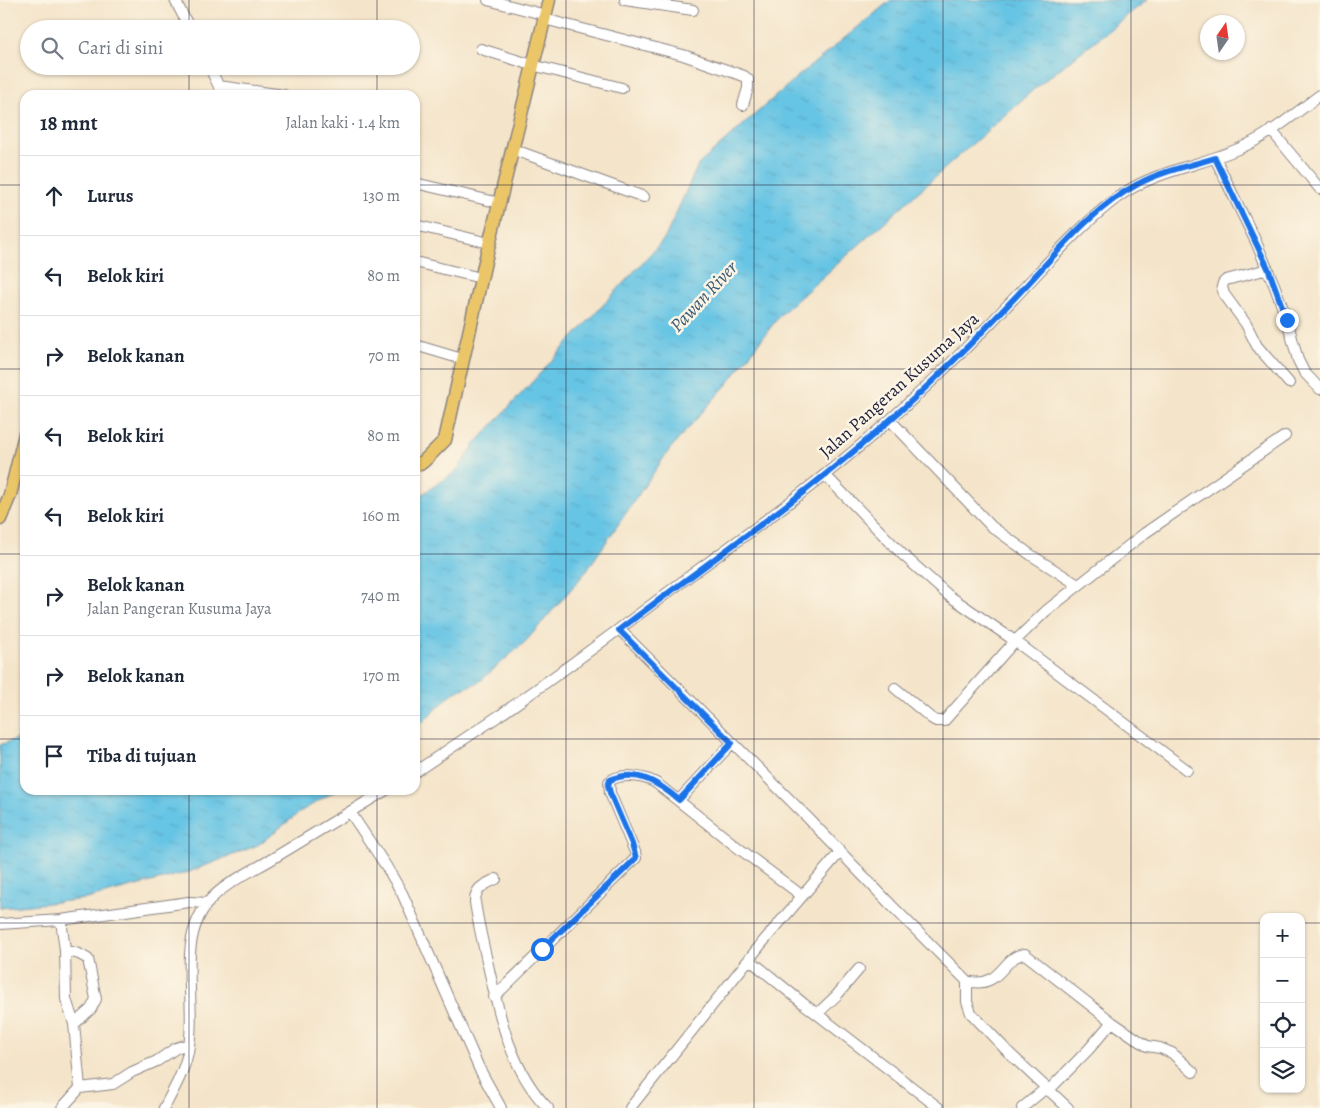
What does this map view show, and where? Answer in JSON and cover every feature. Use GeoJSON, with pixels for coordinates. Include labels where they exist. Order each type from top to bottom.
{"type":"FeatureCollection","features":[{"type":"Feature","properties":{"kind":"main road"},"geometry":{"type":"LineString","coordinates":[[420,464],[445,440],[489,243],[532,65],[550,0]]}},
{"type":"Feature","properties":{"kind":"main road"},"geometry":{"type":"LineString","coordinates":[[0,519],[10,495],[20,454]]}},
{"type":"Feature","properties":{"kind":"street"},"geometry":{"type":"LineString","coordinates":[[175,0],[185,20]]}},
{"type":"Feature","properties":{"kind":"street"},"geometry":{"type":"LineString","coordinates":[[488,0],[683,55],[744,76],[748,79],[749,83],[743,106]]}},
{"type":"Feature","properties":{"kind":"street"},"geometry":{"type":"LineString","coordinates":[[625,0],[694,10]]}},
{"type":"Feature","properties":{"kind":"street"},"geometry":{"type":"LineString","coordinates":[[481,49],[532,65],[622,88]]}},
{"type":"Feature","properties":{"kind":"street"},"geometry":{"type":"LineString","coordinates":[[213,75],[221,90]]}},
{"type":"Feature","properties":{"kind":"street","name":"Jalan Pangeran Kusuma Jaya"},"geometry":{"type":"LineString","coordinates":[[420,769],[502,714],[619,630],[825,475],[890,420],[973,342],[1069,240],[1101,210],[1140,183],[1215,158],[1246,145],[1271,130],[1320,95]]}},
{"type":"Feature","properties":{"kind":"street"},"geometry":{"type":"LineString","coordinates":[[1271,130],[1320,189]]}},
{"type":"Feature","properties":{"kind":"street"},"geometry":{"type":"LineString","coordinates":[[512,149],[644,197]]}},
{"type":"Feature","properties":{"kind":"street"},"geometry":{"type":"LineString","coordinates":[[1215,158],[1268,268],[1282,306],[1298,360],[1304,372],[1320,390]]}},
{"type":"Feature","properties":{"kind":"street"},"geometry":{"type":"LineString","coordinates":[[420,184],[500,203]]}},
{"type":"Feature","properties":{"kind":"street"},"geometry":{"type":"LineString","coordinates":[[420,226],[489,243]]}},
{"type":"Feature","properties":{"kind":"street"},"geometry":{"type":"LineString","coordinates":[[420,263],[481,278]]}},
{"type":"Feature","properties":{"kind":"street"},"geometry":{"type":"LineString","coordinates":[[1268,268],[1226,280],[1222,287],[1224,294],[1246,324],[1257,346],[1289,383]]}},
{"type":"Feature","properties":{"kind":"street"},"geometry":{"type":"LineString","coordinates":[[420,346],[462,359]]}},
{"type":"Feature","properties":{"kind":"street"},"geometry":{"type":"LineString","coordinates":[[890,420],[991,526],[1030,555],[1078,585]]}},
{"type":"Feature","properties":{"kind":"street"},"geometry":{"type":"LineString","coordinates":[[895,688],[931,718],[936,721],[944,721],[1014,641],[1046,611],[1145,533],[1221,479],[1258,456],[1284,436]]}},
{"type":"Feature","properties":{"kind":"street"},"geometry":{"type":"LineString","coordinates":[[825,475],[923,574],[948,595],[1014,641],[1187,770]]}},
{"type":"Feature","properties":{"kind":"street"},"geometry":{"type":"LineString","coordinates":[[619,630],[967,981],[985,982],[1017,956],[1025,954],[1112,1022],[1147,1046],[1160,1048],[1172,1053],[1194,1072]]}},
{"type":"Feature","properties":{"kind":"street"},"geometry":{"type":"LineString","coordinates":[[679,800],[732,743]]}},
{"type":"Feature","properties":{"kind":"street"},"geometry":{"type":"LineString","coordinates":[[494,997],[636,858],[610,793],[608,785],[610,780],[614,778],[645,778],[679,800],[801,895]]}},
{"type":"Feature","properties":{"kind":"street"},"geometry":{"type":"LineString","coordinates":[[164,1108],[183,1068],[189,1044],[191,1020],[190,946],[196,924],[208,903],[222,890],[239,879],[378,795]]}},
{"type":"Feature","properties":{"kind":"street"},"geometry":{"type":"LineString","coordinates":[[350,812],[402,893],[479,1068],[501,1108]]}},
{"type":"Feature","properties":{"kind":"street"},"geometry":{"type":"LineString","coordinates":[[630,1108],[801,895],[840,852]]}},
{"type":"Feature","properties":{"kind":"street"},"geometry":{"type":"LineString","coordinates":[[496,879],[480,887],[475,894],[494,997],[506,1033],[523,1073],[532,1090],[548,1108]]}},
{"type":"Feature","properties":{"kind":"street"},"geometry":{"type":"LineString","coordinates":[[0,924],[61,920],[189,902],[208,903]]}},
{"type":"Feature","properties":{"kind":"street"},"geometry":{"type":"LineString","coordinates":[[61,920],[65,950],[66,999],[74,1024],[80,1088]]}},
{"type":"Feature","properties":{"kind":"street"},"geometry":{"type":"LineString","coordinates":[[65,950],[88,959],[96,998],[91,1009],[74,1024]]}},
{"type":"Feature","properties":{"kind":"street"},"geometry":{"type":"LineString","coordinates":[[749,959],[939,1108]]}},
{"type":"Feature","properties":{"kind":"street"},"geometry":{"type":"LineString","coordinates":[[817,1014],[837,995],[859,969]]}},
{"type":"Feature","properties":{"kind":"street"},"geometry":{"type":"LineString","coordinates":[[967,981],[967,1002],[971,1013],[1068,1108]]}},
{"type":"Feature","properties":{"kind":"street"},"geometry":{"type":"LineString","coordinates":[[1022,1108],[1047,1089],[1089,1050],[1112,1022]]}},
{"type":"Feature","properties":{"kind":"street"},"geometry":{"type":"LineString","coordinates":[[62,1108],[80,1088],[114,1084],[132,1072],[157,1061],[176,1048],[189,1044]]}},
{"type":"Feature","properties":{"kind":"water","name":"Pawan River"},"geometry":{"type":"Polygon","coordinates":[[[891,0],[1147,0],[1034,89],[780,315],[729,382],[669,450],[585,573],[526,641],[479,682],[453,693],[420,724],[420,496],[457,471],[475,444],[665,238],[698,165],[796,78],[891,0]]]}},
{"type":"Feature","properties":{"kind":"water"},"geometry":{"type":"Polygon","coordinates":[[[20,738],[20,795],[328,795],[303,810],[258,845],[189,872],[86,899],[0,908],[0,745],[20,738]]]}},
{"type":"Feature","properties":{"kind":"route"},"geometry":{"type":"LineString","coordinates":[[542,949],[636,858],[610,793],[608,785],[610,780],[622,777],[649,779],[656,782],[679,800],[732,743],[619,630],[825,475],[869,439],[973,342],[1069,240],[1101,210],[1130,188],[1148,179],[1215,158],[1268,268],[1287,320]]}}]}
